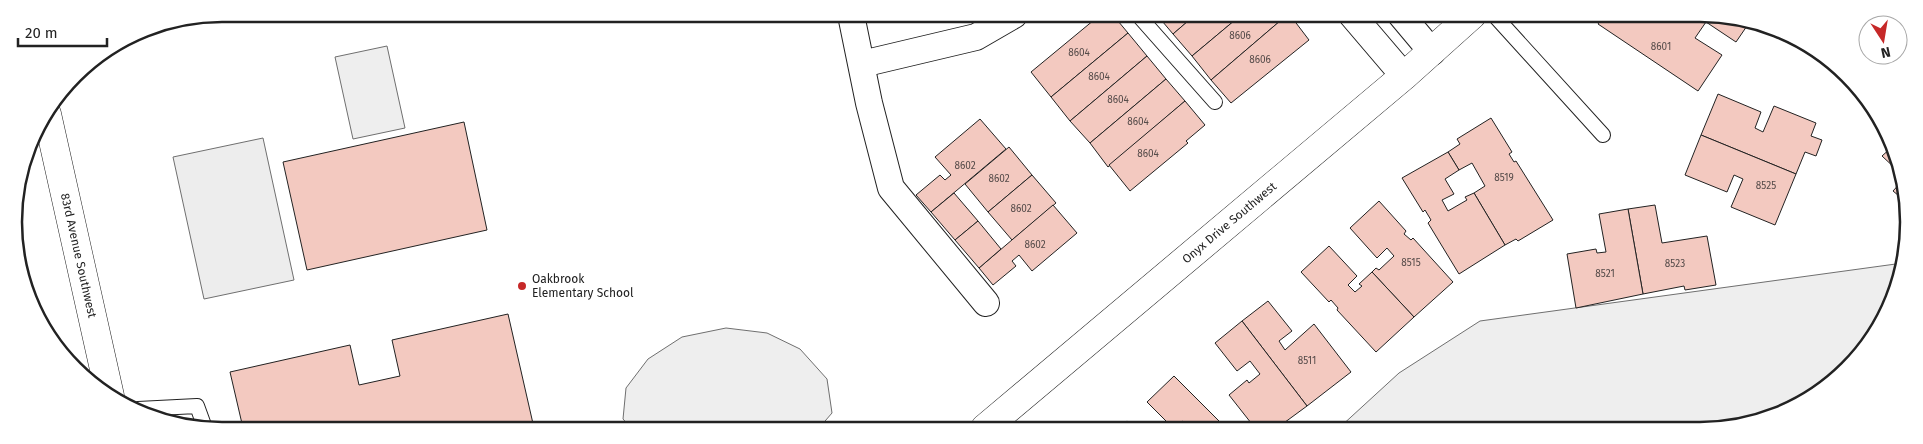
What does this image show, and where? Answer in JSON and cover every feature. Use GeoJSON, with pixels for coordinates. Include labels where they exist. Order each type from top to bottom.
{"type":"FeatureCollection","features":[{"type":"Feature","properties":{"kind":"street"},"geometry":{"type":"LineString","coordinates":[[853,22],[892,188],[986,303]]}},
{"type":"Feature","properties":{"kind":"street"},"geometry":{"type":"LineString","coordinates":[[862,64],[976,37],[1002,22]]}},
{"type":"Feature","properties":{"kind":"street"},"geometry":{"type":"LineString","coordinates":[[1358,22],[1404,76]]}},
{"type":"Feature","properties":{"kind":"street"},"geometry":{"type":"LineString","coordinates":[[1407,22],[1432,52]]}},
{"type":"Feature","properties":{"kind":"street","name":"Onyx Drive Southwest"},"geometry":{"type":"LineString","coordinates":[[992,422],[1404,76],[1464,22]]}},
{"type":"Feature","properties":{"kind":"street","name":"83rd Avenue Southwest"},"geometry":{"type":"LineString","coordinates":[[49,122],[108,385]]}},
{"type":"Feature","properties":{"kind":"lane"},"geometry":{"type":"LineString","coordinates":[[1144,22],[1215,102]]}},
{"type":"Feature","properties":{"kind":"lane"},"geometry":{"type":"LineString","coordinates":[[1500,22],[1603,135]]}},
{"type":"Feature","properties":{"kind":"lane"},"geometry":{"type":"LineString","coordinates":[[152,408],[197,406],[202,420]]}},
{"type":"Feature","properties":{"kind":"shaded area"},"geometry":{"type":"Polygon","coordinates":[[[387,46],[405,128],[353,139],[335,57],[387,46]]]}},
{"type":"Feature","properties":{"kind":"shaded area"},"geometry":{"type":"Polygon","coordinates":[[[263,138],[294,280],[204,299],[173,157],[263,138]]]}},
{"type":"Feature","properties":{"kind":"shaded area"},"geometry":{"type":"Polygon","coordinates":[[[1896,264],[1890,286],[1874,322],[1851,354],[1833,372],[1801,395],[1753,415],[1701,422],[1346,422],[1399,373],[1480,321],[1896,264]]]}},
{"type":"Feature","properties":{"kind":"shaded area"},"geometry":{"type":"Polygon","coordinates":[[[726,328],[767,333],[800,349],[827,379],[832,413],[824,422],[626,422],[623,419],[626,388],[648,359],[682,337],[726,328]]]}},
{"type":"Feature","properties":{"kind":"building"},"geometry":{"type":"Polygon","coordinates":[[[1092,22],[1119,22],[1128,33],[1051,97],[1031,72],[1092,22]]]}},
{"type":"Feature","properties":{"kind":"building"},"geometry":{"type":"Polygon","coordinates":[[[1163,22],[1187,22],[1173,34],[1163,22]]]}},
{"type":"Feature","properties":{"kind":"building"},"geometry":{"type":"Polygon","coordinates":[[[1187,22],[1233,22],[1192,56],[1173,34],[1187,22]]]}},
{"type":"Feature","properties":{"kind":"building"},"geometry":{"type":"Polygon","coordinates":[[[1233,22],[1279,22],[1211,80],[1192,56],[1233,22]]]}},
{"type":"Feature","properties":{"kind":"building"},"geometry":{"type":"Polygon","coordinates":[[[1279,22],[1295,22],[1309,40],[1231,103],[1211,80],[1279,22]]]}},
{"type":"Feature","properties":{"kind":"building"},"geometry":{"type":"Polygon","coordinates":[[[1599,22],[1706,22],[1695,38],[1722,55],[1698,91],[1598,24],[1599,22]]]}},
{"type":"Feature","properties":{"kind":"building"},"geometry":{"type":"Polygon","coordinates":[[[1707,22],[1746,27],[1736,42],[1707,22]]]}},
{"type":"Feature","properties":{"kind":"building"},"geometry":{"type":"Polygon","coordinates":[[[1128,33],[1147,56],[1070,121],[1051,97],[1128,33]]]}},
{"type":"Feature","properties":{"kind":"building"},"geometry":{"type":"Polygon","coordinates":[[[1147,56],[1166,79],[1090,143],[1070,121],[1147,56]]]}},
{"type":"Feature","properties":{"kind":"building"},"geometry":{"type":"Polygon","coordinates":[[[1166,79],[1185,101],[1108,167],[1090,143],[1166,79]]]}},
{"type":"Feature","properties":{"kind":"building"},"geometry":{"type":"Polygon","coordinates":[[[1718,94],[1761,112],[1755,128],[1763,132],[1774,106],[1816,123],[1811,136],[1822,140],[1816,156],[1805,152],[1796,174],[1701,135],[1718,94]]]}},
{"type":"Feature","properties":{"kind":"building"},"geometry":{"type":"Polygon","coordinates":[[[1185,101],[1205,125],[1186,141],[1188,143],[1130,191],[1109,165],[1185,101]]]}},
{"type":"Feature","properties":{"kind":"building"},"geometry":{"type":"Polygon","coordinates":[[[1491,118],[1512,152],[1509,154],[1514,162],[1516,161],[1553,220],[1518,241],[1516,239],[1505,245],[1474,193],[1485,186],[1472,163],[1459,170],[1448,152],[1460,144],[1457,139],[1491,118]]]}},
{"type":"Feature","properties":{"kind":"building"},"geometry":{"type":"Polygon","coordinates":[[[980,119],[1006,149],[931,212],[916,195],[940,175],[945,180],[951,175],[935,157],[980,119]]]}},
{"type":"Feature","properties":{"kind":"building"},"geometry":{"type":"Polygon","coordinates":[[[464,122],[487,230],[307,270],[283,162],[464,122]]]}},
{"type":"Feature","properties":{"kind":"building"},"geometry":{"type":"Polygon","coordinates":[[[1701,135],[1796,174],[1775,225],[1731,207],[1743,179],[1734,175],[1727,192],[1685,175],[1701,135]]]}},
{"type":"Feature","properties":{"kind":"building"},"geometry":{"type":"Polygon","coordinates":[[[1009,147],[1032,175],[988,212],[965,184],[1009,147]]]}},
{"type":"Feature","properties":{"kind":"building"},"geometry":{"type":"Polygon","coordinates":[[[1887,151],[1893,166],[1882,156],[1887,151]]]}},
{"type":"Feature","properties":{"kind":"building"},"geometry":{"type":"Polygon","coordinates":[[[1448,152],[1459,170],[1445,179],[1454,194],[1442,200],[1448,211],[1467,200],[1465,197],[1474,193],[1505,245],[1459,274],[1428,223],[1431,220],[1425,210],[1423,212],[1402,178],[1448,152]]]}},
{"type":"Feature","properties":{"kind":"building"},"geometry":{"type":"Polygon","coordinates":[[[1032,175],[1056,203],[1012,240],[988,212],[1032,175]]]}},
{"type":"Feature","properties":{"kind":"building"},"geometry":{"type":"Polygon","coordinates":[[[1897,186],[1899,196],[1893,191],[1897,186]]]}},
{"type":"Feature","properties":{"kind":"building"},"geometry":{"type":"Polygon","coordinates":[[[954,193],[978,221],[955,240],[931,212],[954,193]]]}},
{"type":"Feature","properties":{"kind":"building"},"geometry":{"type":"Polygon","coordinates":[[[1379,201],[1406,231],[1404,234],[1411,240],[1413,238],[1453,282],[1414,317],[1372,272],[1376,268],[1379,270],[1394,256],[1387,248],[1377,258],[1350,228],[1379,201]]]}},
{"type":"Feature","properties":{"kind":"building"},"geometry":{"type":"Polygon","coordinates":[[[1053,205],[1077,233],[1032,271],[1019,255],[1012,261],[1016,266],[993,285],[979,268],[1053,205]]]}},
{"type":"Feature","properties":{"kind":"building"},"geometry":{"type":"Polygon","coordinates":[[[1655,205],[1662,243],[1707,236],[1716,285],[1685,290],[1684,286],[1643,294],[1628,209],[1655,205]]]}},
{"type":"Feature","properties":{"kind":"building"},"geometry":{"type":"Polygon","coordinates":[[[1628,209],[1643,294],[1576,308],[1567,254],[1596,249],[1597,253],[1606,252],[1599,214],[1628,209]]]}},
{"type":"Feature","properties":{"kind":"building"},"geometry":{"type":"Polygon","coordinates":[[[978,221],[1001,249],[979,268],[955,240],[978,221]]]}},
{"type":"Feature","properties":{"kind":"building"},"geometry":{"type":"Polygon","coordinates":[[[1329,246],[1357,276],[1348,285],[1355,292],[1362,286],[1359,284],[1372,272],[1414,317],[1376,352],[1337,310],[1338,308],[1331,300],[1329,302],[1301,272],[1329,246]]]}},
{"type":"Feature","properties":{"kind":"building"},"geometry":{"type":"Polygon","coordinates":[[[1268,301],[1292,331],[1279,341],[1285,350],[1314,324],[1351,372],[1307,406],[1242,321],[1268,301]]]}},
{"type":"Feature","properties":{"kind":"building"},"geometry":{"type":"Polygon","coordinates":[[[508,314],[533,422],[242,422],[230,372],[350,345],[359,385],[400,376],[392,340],[508,314]]]}},
{"type":"Feature","properties":{"kind":"building"},"geometry":{"type":"Polygon","coordinates":[[[1242,321],[1307,406],[1285,422],[1250,422],[1229,395],[1247,380],[1249,383],[1260,374],[1250,361],[1237,371],[1215,343],[1242,321]]]}},
{"type":"Feature","properties":{"kind":"building"},"geometry":{"type":"Polygon","coordinates":[[[1174,376],[1220,422],[1167,422],[1147,402],[1174,376]]]}},
{"type":"Feature","properties":{"kind":"place","name":"Oakbrook Elementary School"},"geometry":{"type":"Point","coordinates":[522,286]}}]}
